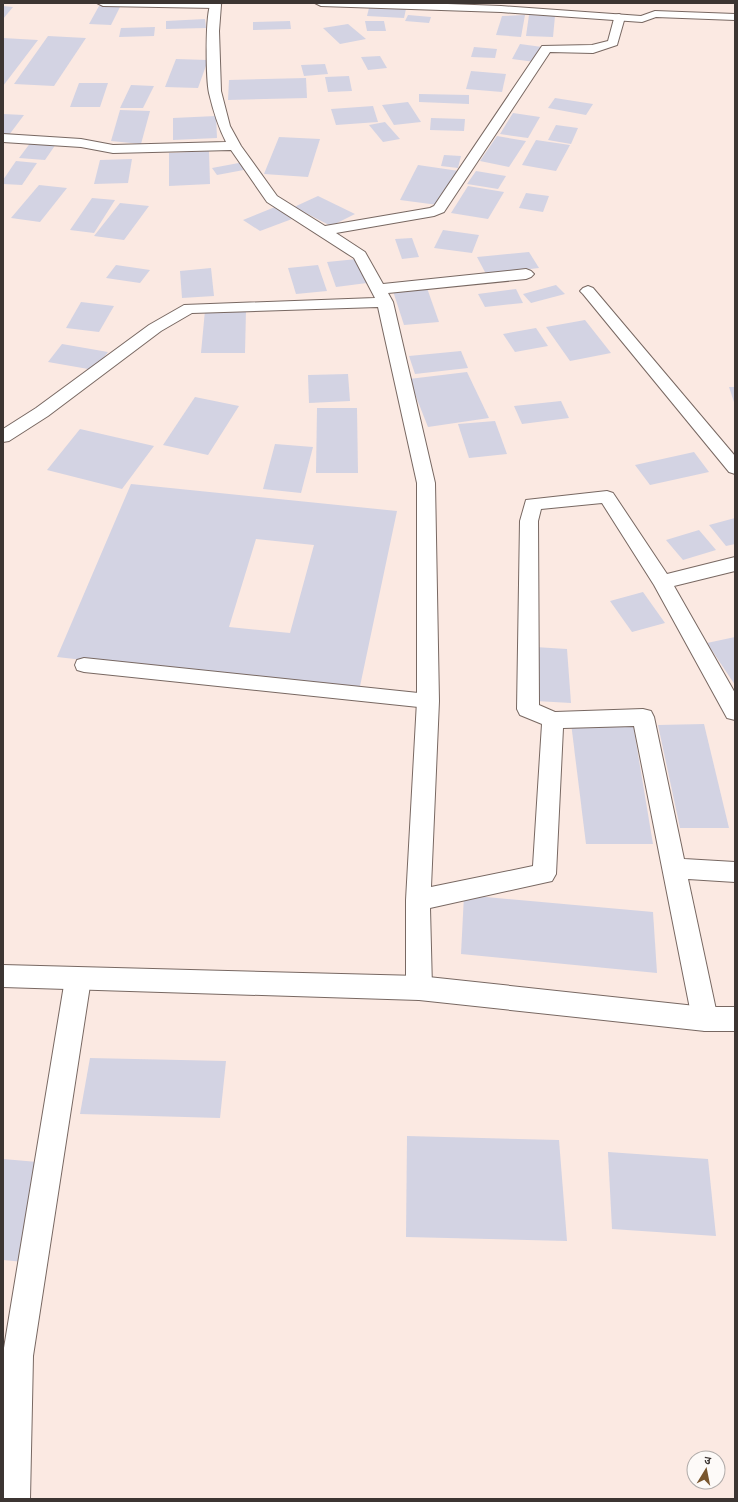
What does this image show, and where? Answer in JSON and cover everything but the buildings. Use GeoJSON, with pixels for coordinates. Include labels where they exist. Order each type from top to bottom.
{"type":"FeatureCollection","features":[{"type":"Feature","properties":{"kind":"street"},"geometry":{"type":"LineString","coordinates":[[103,3],[216,4],[213,31],[215,91],[224,126],[235,146],[272,198],[360,255],[382,296],[426,483],[428,701],[418,900],[419,988]]}},
{"type":"Feature","properties":{"kind":"street"},"geometry":{"type":"LineString","coordinates":[[321,3],[501,6],[642,19],[655,14],[735,17]]}},
{"type":"Feature","properties":{"kind":"street"},"geometry":{"type":"LineString","coordinates":[[323,231],[434,212],[439,209],[546,48],[593,49],[613,43],[619,17]]}},
{"type":"Feature","properties":{"kind":"street"},"geometry":{"type":"LineString","coordinates":[[642,19],[652,27]]}},
{"type":"Feature","properties":{"kind":"street"},"geometry":{"type":"LineString","coordinates":[[3,138],[81,143],[113,150],[235,146]]}},
{"type":"Feature","properties":{"kind":"street"},"geometry":{"type":"LineString","coordinates":[[3,437],[42,412],[155,328],[189,308],[382,296],[526,274]]}},
{"type":"Feature","properties":{"kind":"street"},"geometry":{"type":"LineString","coordinates":[[588,291],[735,468]]}},
{"type":"Feature","properties":{"kind":"street"},"geometry":{"type":"LineString","coordinates":[[705,1019],[643,717],[553,720],[528,709],[528,521],[533,504],[607,497],[662,582],[735,712]]}},
{"type":"Feature","properties":{"kind":"street"},"geometry":{"type":"LineString","coordinates":[[662,582],[735,564]]}},
{"type":"Feature","properties":{"kind":"street"},"geometry":{"type":"LineString","coordinates":[[418,900],[544,874],[553,720]]}},
{"type":"Feature","properties":{"kind":"street"},"geometry":{"type":"LineString","coordinates":[[673,868],[735,872]]}},
{"type":"Feature","properties":{"kind":"street"},"geometry":{"type":"LineString","coordinates":[[3,976],[419,988],[705,1019],[735,1019]]}},
{"type":"Feature","properties":{"kind":"street"},"geometry":{"type":"LineString","coordinates":[[14,1499],[18,1356],[78,979]]}},
{"type":"Feature","properties":{"kind":"lane"},"geometry":{"type":"LineString","coordinates":[[84,665],[428,701]]}}]}
